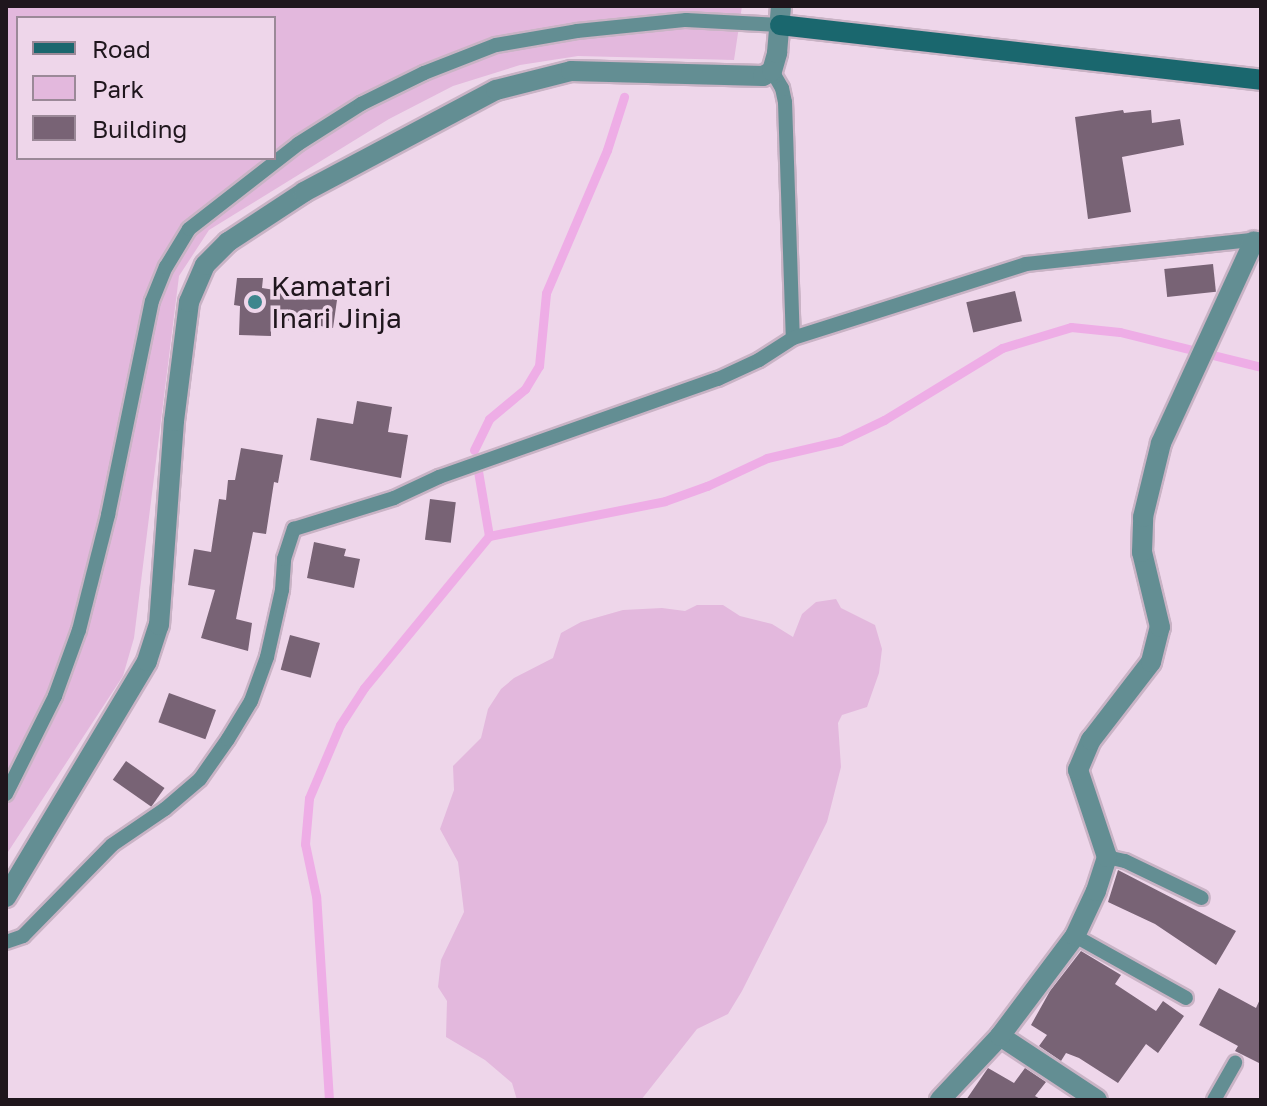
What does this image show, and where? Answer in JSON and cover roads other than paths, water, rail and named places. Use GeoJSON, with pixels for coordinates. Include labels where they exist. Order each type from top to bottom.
{"type":"FeatureCollection","features":[{"type":"Feature","properties":{"kind":"street"},"geometry":{"type":"LineString","coordinates":[[6,897],[147,661],[159,625],[173,435],[189,302],[205,265],[228,242],[304,192],[496,90],[571,71],[763,76],[772,71],[781,15],[1261,80]]}},
{"type":"Feature","properties":{"kind":"street"},"geometry":{"type":"LineString","coordinates":[[940,1100],[1000,1036],[1075,936],[1096,891],[1107,857],[1078,770],[1091,740],[1151,662],[1160,627],[1142,552],[1143,517],[1161,443],[1257,240]]}},
{"type":"Feature","properties":{"kind":"street"},"geometry":{"type":"LineString","coordinates":[[1000,1036],[1097,1100]]}},
{"type":"Feature","properties":{"kind":"lane"},"geometry":{"type":"LineString","coordinates":[[6,794],[55,696],[79,630],[108,515],[152,301],[166,267],[189,229],[286,153],[361,104],[424,73],[496,45],[577,31],[686,20],[781,15]]}},
{"type":"Feature","properties":{"kind":"lane"},"geometry":{"type":"LineString","coordinates":[[772,71],[782,88],[785,102],[793,338]]}},
{"type":"Feature","properties":{"kind":"lane"},"geometry":{"type":"LineString","coordinates":[[6,942],[23,936],[112,845],[165,809],[200,779],[228,739],[251,701],[267,657],[282,590],[284,559],[294,529],[394,498],[439,477],[718,379],[759,360],[793,338],[1026,264],[1257,240]]}},
{"type":"Feature","properties":{"kind":"lane"},"geometry":{"type":"LineString","coordinates":[[1107,857],[1125,861],[1202,898]]}},
{"type":"Feature","properties":{"kind":"lane"},"geometry":{"type":"LineString","coordinates":[[1075,936],[1186,998]]}},
{"type":"Feature","properties":{"kind":"lane"},"geometry":{"type":"LineString","coordinates":[[1214,1100],[1235,1063]]}},
{"type":"Feature","properties":{"kind":"waterway"},"geometry":{"type":"LineString","coordinates":[[474,450],[489,419],[525,389],[539,366],[546,293],[607,150],[624,97]]}},
{"type":"Feature","properties":{"kind":"waterway"},"geometry":{"type":"LineString","coordinates":[[329,1100],[316,896],[305,844],[309,798],[340,725],[364,688],[489,536],[665,501],[707,486],[767,458],[840,441],[884,420],[1002,348],[1071,327],[1120,332],[1261,367]]}},
{"type":"Feature","properties":{"kind":"waterway"},"geometry":{"type":"LineString","coordinates":[[478,471],[489,536]]}},
{"type":"Feature","properties":{"kind":"place","name":"Kamatari Inari Jinja"},"geometry":{"type":"Point","coordinates":[255,302]}}]}
